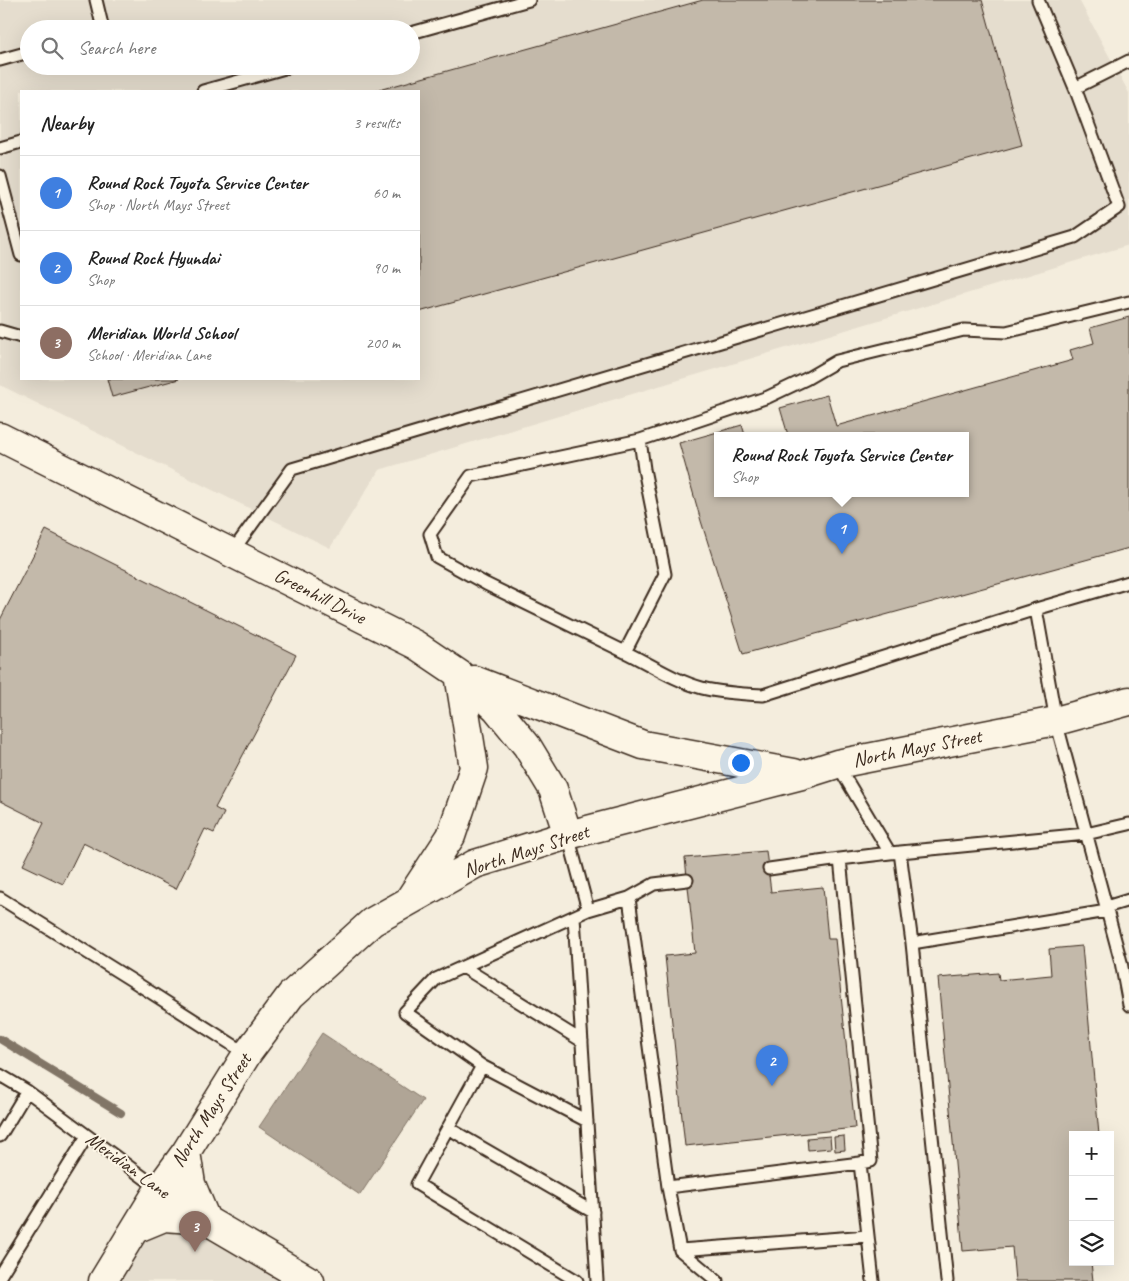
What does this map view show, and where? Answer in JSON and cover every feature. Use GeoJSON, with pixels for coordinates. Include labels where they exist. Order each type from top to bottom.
{"type":"FeatureCollection","features":[{"type":"Feature","properties":{"kind":"main road","name":"Greenhill Drive"},"geometry":{"type":"LineString","coordinates":[[0,437],[416,645],[459,674],[496,708],[528,746],[554,789],[568,835]]}},
{"type":"Feature","properties":{"kind":"main road"},"geometry":{"type":"LineString","coordinates":[[459,674],[643,745],[802,775]]}},
{"type":"Feature","properties":{"kind":"main road"},"geometry":{"type":"LineString","coordinates":[[409,900],[451,836],[474,768],[459,674]]}},
{"type":"Feature","properties":{"kind":"main road","name":"North Mays Street"},"geometry":{"type":"LineString","coordinates":[[103,1281],[159,1189],[186,1152],[247,1054],[291,996],[372,922],[409,900],[475,864],[568,835],[802,775],[837,764],[1056,720],[1129,701]]}},
{"type":"Feature","properties":{"kind":"main road"},"geometry":{"type":"LineString","coordinates":[[135,1229],[164,1217],[206,1220],[191,1184],[186,1152]]}},
{"type":"Feature","properties":{"kind":"main road","name":"Meridian Lane"},"geometry":{"type":"LineString","coordinates":[[159,1189],[206,1220],[310,1281]]}},
{"type":"Feature","properties":{"kind":"lane"},"geometry":{"type":"LineString","coordinates":[[96,0],[101,20]]}},
{"type":"Feature","properties":{"kind":"lane"},"geometry":{"type":"LineString","coordinates":[[420,30],[529,0]]}},
{"type":"Feature","properties":{"kind":"lane"},"geometry":{"type":"LineString","coordinates":[[232,552],[292,469],[1075,237],[1119,207],[1075,88],[1038,0]]}},
{"type":"Feature","properties":{"kind":"lane"},"geometry":{"type":"LineString","coordinates":[[0,60],[20,54]]}},
{"type":"Feature","properties":{"kind":"lane"},"geometry":{"type":"LineString","coordinates":[[1075,88],[1129,61]]}},
{"type":"Feature","properties":{"kind":"lane"},"geometry":{"type":"LineString","coordinates":[[206,90],[260,75]]}},
{"type":"Feature","properties":{"kind":"lane"},"geometry":{"type":"LineString","coordinates":[[0,148],[20,142]]}},
{"type":"Feature","properties":{"kind":"lane"},"geometry":{"type":"LineString","coordinates":[[0,176],[20,251]]}},
{"type":"Feature","properties":{"kind":"lane"},"geometry":{"type":"LineString","coordinates":[[1129,302],[1006,332],[964,330],[836,361],[768,397],[640,440],[471,476],[430,534],[437,557],[486,584],[664,672],[700,688],[733,694],[763,694],[1129,582]]}},
{"type":"Feature","properties":{"kind":"lane"},"geometry":{"type":"LineString","coordinates":[[0,332],[20,337]]}},
{"type":"Feature","properties":{"kind":"lane"},"geometry":{"type":"LineString","coordinates":[[625,652],[665,574],[640,440]]}},
{"type":"Feature","properties":{"kind":"lane"},"geometry":{"type":"LineString","coordinates":[[1036,609],[1056,720],[1121,962],[1129,1005]]}},
{"type":"Feature","properties":{"kind":"lane"},"geometry":{"type":"LineString","coordinates":[[837,764],[895,852],[912,943],[947,1281]]}},
{"type":"Feature","properties":{"kind":"lane"},"geometry":{"type":"LineString","coordinates":[[769,869],[895,852],[1086,834],[1129,824]]}},
{"type":"Feature","properties":{"kind":"lane"},"geometry":{"type":"LineString","coordinates":[[568,835],[588,910]]}},
{"type":"Feature","properties":{"kind":"lane"},"geometry":{"type":"LineString","coordinates":[[668,1187],[871,1161],[840,859]]}},
{"type":"Feature","properties":{"kind":"lane"},"geometry":{"type":"LineString","coordinates":[[587,1121],[482,1066],[405,1012],[436,979],[588,910],[629,898],[654,884],[687,880]]}},
{"type":"Feature","properties":{"kind":"lane"},"geometry":{"type":"LineString","coordinates":[[0,898],[133,980],[247,1054]]}},
{"type":"Feature","properties":{"kind":"lane"},"geometry":{"type":"LineString","coordinates":[[629,898],[668,1187],[680,1250],[717,1281]]}},
{"type":"Feature","properties":{"kind":"lane"},"geometry":{"type":"LineString","coordinates":[[912,943],[1106,909],[1129,900]]}},
{"type":"Feature","properties":{"kind":"lane"},"geometry":{"type":"LineString","coordinates":[[574,917],[598,1281]]}},
{"type":"Feature","properties":{"kind":"lane"},"geometry":{"type":"LineString","coordinates":[[463,967],[582,1041]]}},
{"type":"Feature","properties":{"kind":"lane"},"geometry":{"type":"LineString","coordinates":[[482,1066],[417,1184],[577,1281]]}},
{"type":"Feature","properties":{"kind":"lane","name":"Meridian Lane"},"geometry":{"type":"LineString","coordinates":[[0,1075],[27,1091],[159,1189]]}},
{"type":"Feature","properties":{"kind":"lane"},"geometry":{"type":"LineString","coordinates":[[0,1136],[27,1091]]}},
{"type":"Feature","properties":{"kind":"lane"},"geometry":{"type":"LineString","coordinates":[[448,1128],[593,1212]]}},
{"type":"Feature","properties":{"kind":"lane"},"geometry":{"type":"LineString","coordinates":[[0,1276],[87,1136]]}},
{"type":"Feature","properties":{"kind":"lane"},"geometry":{"type":"LineString","coordinates":[[860,1163],[873,1281]]}},
{"type":"Feature","properties":{"kind":"lane"},"geometry":{"type":"LineString","coordinates":[[680,1250],[868,1236]]}},
{"type":"Feature","properties":{"kind":"shaded area"},"geometry":{"type":"Polygon","coordinates":[[[0,0],[1079,0],[1129,93],[1129,245],[379,470],[330,548],[0,385],[0,0]]]}},
{"type":"Feature","properties":{"kind":"shaded area"},"geometry":{"type":"Polygon","coordinates":[[[322,1033],[423,1100],[360,1195],[259,1127],[322,1033]]]}},
{"type":"Feature","properties":{"kind":"shaded area"},"geometry":{"type":"Polygon","coordinates":[[[167,1200],[301,1281],[118,1281],[167,1200]]]}},
{"type":"Feature","properties":{"kind":"building"},"geometry":{"type":"Polygon","coordinates":[[[703,0],[982,0],[1022,145],[420,312],[420,90],[379,90],[703,0]]]}},
{"type":"Feature","properties":{"kind":"building"},"geometry":{"type":"Polygon","coordinates":[[[1129,317],[1129,548],[743,654],[701,521],[679,443],[714,433],[714,497],[969,497],[969,432],[787,432],[780,408],[827,395],[836,426],[1073,360],[1070,350],[1094,343],[1090,328],[1129,317]]]}},
{"type":"Feature","properties":{"kind":"building"},"geometry":{"type":"Polygon","coordinates":[[[107,380],[175,380],[112,397],[107,380]]]}},
{"type":"Feature","properties":{"kind":"building"},"geometry":{"type":"Polygon","coordinates":[[[742,425],[744,432],[718,432],[742,425]]]}},
{"type":"Feature","properties":{"kind":"building"},"geometry":{"type":"Polygon","coordinates":[[[46,530],[296,655],[215,808],[224,813],[214,833],[205,829],[176,889],[83,843],[63,884],[23,865],[44,823],[0,801],[0,620],[46,530]]]}},
{"type":"Feature","properties":{"kind":"building"},"geometry":{"type":"Polygon","coordinates":[[[766,851],[771,892],[823,887],[828,939],[835,939],[855,1128],[685,1146],[665,956],[695,953],[685,858],[766,851]]]}},
{"type":"Feature","properties":{"kind":"building"},"geometry":{"type":"Polygon","coordinates":[[[1082,946],[1099,1131],[1069,1131],[1069,1266],[1091,1266],[1093,1281],[1015,1281],[1012,1247],[963,1251],[938,978],[998,973],[999,980],[1051,975],[1049,949],[1082,946]]]}},
{"type":"Feature","properties":{"kind":"building"},"geometry":{"type":"Polygon","coordinates":[[[830,1136],[831,1148],[808,1150],[807,1138],[830,1136]]]}},
{"type":"Feature","properties":{"kind":"building"},"geometry":{"type":"Polygon","coordinates":[[[844,1136],[845,1150],[835,1151],[834,1137],[844,1136]]]}},
{"type":"Feature","properties":{"kind":"waterway"},"geometry":{"type":"LineString","coordinates":[[0,1039],[121,1113]]}},
{"type":"Feature","properties":{"kind":"place","name":"Round Rock Toyota Service Center"},"geometry":{"type":"Point","coordinates":[842,554]}},
{"type":"Feature","properties":{"kind":"place","name":"Round Rock Hyundai"},"geometry":{"type":"Point","coordinates":[772,1086]}},
{"type":"Feature","properties":{"kind":"place","name":"Meridian World School"},"geometry":{"type":"Point","coordinates":[195,1252]}}]}
